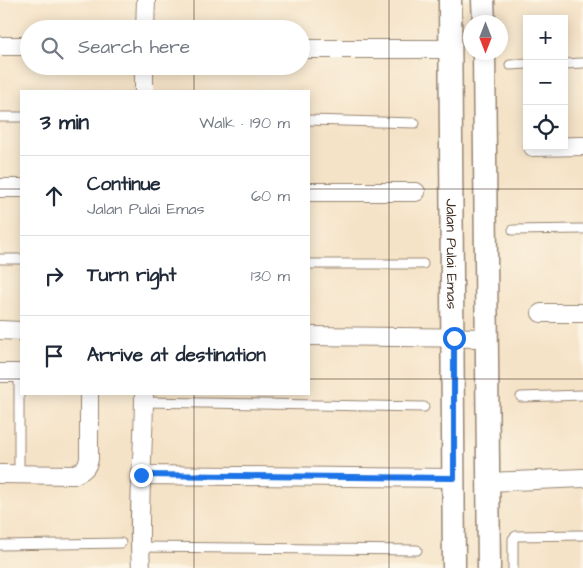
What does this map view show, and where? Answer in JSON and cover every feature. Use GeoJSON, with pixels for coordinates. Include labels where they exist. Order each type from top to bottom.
{"type":"FeatureCollection","features":[{"type":"Feature","properties":{"kind":"street"},"geometry":{"type":"LineString","coordinates":[[145,20],[146,0]]}},
{"type":"Feature","properties":{"kind":"street","name":"Jalan Pulai Emas"},"geometry":{"type":"LineString","coordinates":[[450,0],[454,338],[454,568]]}},
{"type":"Feature","properties":{"kind":"street"},"geometry":{"type":"LineString","coordinates":[[483,0],[484,15]]}},
{"type":"Feature","properties":{"kind":"street"},"geometry":{"type":"LineString","coordinates":[[0,46],[20,46]]}},
{"type":"Feature","properties":{"kind":"street"},"geometry":{"type":"LineString","coordinates":[[310,49],[451,49]]}},
{"type":"Feature","properties":{"kind":"street"},"geometry":{"type":"LineString","coordinates":[[484,60],[489,568]]}},
{"type":"Feature","properties":{"kind":"street"},"geometry":{"type":"LineString","coordinates":[[144,75],[144,90]]}},
{"type":"Feature","properties":{"kind":"street"},"geometry":{"type":"LineString","coordinates":[[568,146],[583,146]]}},
{"type":"Feature","properties":{"kind":"street"},"geometry":{"type":"LineString","coordinates":[[0,188],[20,188]]}},
{"type":"Feature","properties":{"kind":"street"},"geometry":{"type":"LineString","coordinates":[[310,192],[416,192]]}},
{"type":"Feature","properties":{"kind":"street"},"geometry":{"type":"LineString","coordinates":[[541,314],[583,313]]}},
{"type":"Feature","properties":{"kind":"street"},"geometry":{"type":"LineString","coordinates":[[0,330],[20,331]]}},
{"type":"Feature","properties":{"kind":"street"},"geometry":{"type":"LineString","coordinates":[[310,336],[487,338]]}},
{"type":"Feature","properties":{"kind":"street"},"geometry":{"type":"LineString","coordinates":[[0,373],[20,373]]}},
{"type":"Feature","properties":{"kind":"street"},"geometry":{"type":"LineString","coordinates":[[0,474],[73,475],[83,471],[88,466],[89,459],[89,395]]}},
{"type":"Feature","properties":{"kind":"street"},"geometry":{"type":"LineString","coordinates":[[141,568],[139,547],[144,398]]}},
{"type":"Feature","properties":{"kind":"street"},"geometry":{"type":"LineString","coordinates":[[141,475],[454,478]]}},
{"type":"Feature","properties":{"kind":"street"},"geometry":{"type":"LineString","coordinates":[[489,482],[583,478]]}},
{"type":"Feature","properties":{"kind":"lane"},"geometry":{"type":"LineString","coordinates":[[568,64],[583,63]]}},
{"type":"Feature","properties":{"kind":"lane"},"geometry":{"type":"LineString","coordinates":[[510,65],[523,64]]}},
{"type":"Feature","properties":{"kind":"lane"},"geometry":{"type":"LineString","coordinates":[[0,117],[20,117]]}},
{"type":"Feature","properties":{"kind":"lane"},"geometry":{"type":"LineString","coordinates":[[310,120],[414,123]]}},
{"type":"Feature","properties":{"kind":"lane"},"geometry":{"type":"LineString","coordinates":[[513,230],[583,229]]}},
{"type":"Feature","properties":{"kind":"lane"},"geometry":{"type":"LineString","coordinates":[[0,259],[20,259]]}},
{"type":"Feature","properties":{"kind":"lane"},"geometry":{"type":"LineString","coordinates":[[310,264],[423,264]]}},
{"type":"Feature","properties":{"kind":"lane"},"geometry":{"type":"LineString","coordinates":[[19,474],[20,373]]}},
{"type":"Feature","properties":{"kind":"lane"},"geometry":{"type":"LineString","coordinates":[[521,396],[583,395]]}},
{"type":"Feature","properties":{"kind":"lane"},"geometry":{"type":"LineString","coordinates":[[144,398],[424,407]]}},
{"type":"Feature","properties":{"kind":"lane"},"geometry":{"type":"LineString","coordinates":[[513,568],[513,539],[516,536],[583,535]]}},
{"type":"Feature","properties":{"kind":"lane"},"geometry":{"type":"LineString","coordinates":[[0,545],[121,543]]}},
{"type":"Feature","properties":{"kind":"lane"},"geometry":{"type":"LineString","coordinates":[[139,547],[417,550]]}},
{"type":"Feature","properties":{"kind":"route"},"geometry":{"type":"LineString","coordinates":[[141,475],[454,478],[454,338]]}}]}
